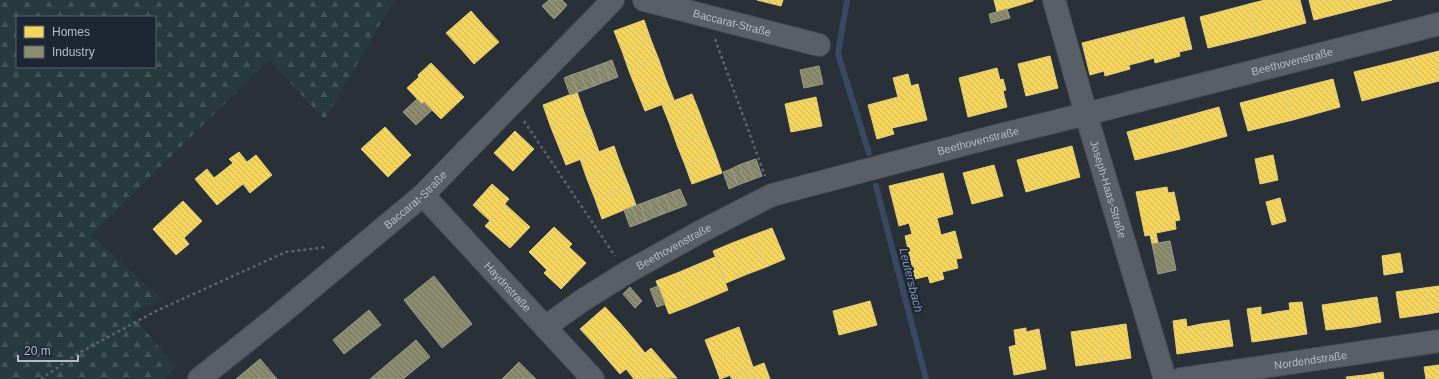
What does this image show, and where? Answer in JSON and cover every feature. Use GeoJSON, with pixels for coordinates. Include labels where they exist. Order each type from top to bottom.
{"type":"FeatureCollection","features":[{"type":"Feature","properties":{"kind":"street","name":"Baccarat-Straße"},"geometry":{"type":"LineString","coordinates":[[200,379],[423,195],[613,0]]}},
{"type":"Feature","properties":{"kind":"street","name":"Baccarat-Straße"},"geometry":{"type":"LineString","coordinates":[[644,0],[819,45]]}},
{"type":"Feature","properties":{"kind":"street","name":"Joseph-Haas-Straße"},"geometry":{"type":"LineString","coordinates":[[1054,0],[1086,114],[1165,379]]}},
{"type":"Feature","properties":{"kind":"street","name":"Beethovenstraße"},"geometry":{"type":"LineString","coordinates":[[545,327],[583,300],[626,273],[698,233],[772,195],[996,136],[1439,24]]}},
{"type":"Feature","properties":{"kind":"street","name":"Haydnstraße"},"geometry":{"type":"LineString","coordinates":[[423,195],[592,379]]}},
{"type":"Feature","properties":{"kind":"street","name":"Nordendstraße"},"geometry":{"type":"LineString","coordinates":[[1181,379],[1439,342]]}},
{"type":"Feature","properties":{"kind":"path"},"geometry":{"type":"LineString","coordinates":[[707,16],[772,195]]}},
{"type":"Feature","properties":{"kind":"path"},"geometry":{"type":"LineString","coordinates":[[512,104],[626,273]]}},
{"type":"Feature","properties":{"kind":"path"},"geometry":{"type":"LineString","coordinates":[[41,379],[77,354],[156,311],[286,252],[330,246]]}},
{"type":"Feature","properties":{"kind":"green space"},"geometry":{"type":"Polygon","coordinates":[[[0,0],[394,0],[325,120],[269,60],[91,235],[162,299],[131,314],[176,367],[163,379],[0,379],[0,0]]]}},
{"type":"Feature","properties":{"kind":"building: Homes"},"geometry":{"type":"Polygon","coordinates":[[[757,0],[783,0],[781,6],[757,0]]]}},
{"type":"Feature","properties":{"kind":"building: Homes"},"geometry":{"type":"Polygon","coordinates":[[[994,0],[1033,0],[1033,1],[997,12],[994,0]]]}},
{"type":"Feature","properties":{"kind":"building: Homes"},"geometry":{"type":"Polygon","coordinates":[[[1265,0],[1300,0],[1306,23],[1257,36],[1249,4],[1265,0]]]}},
{"type":"Feature","properties":{"kind":"building: Homes"},"geometry":{"type":"Polygon","coordinates":[[[1309,0],[1363,0],[1365,7],[1314,20],[1309,0]]]}},
{"type":"Feature","properties":{"kind":"building: Homes"},"geometry":{"type":"Polygon","coordinates":[[[1363,0],[1392,0],[1365,7],[1363,0]]]}},
{"type":"Feature","properties":{"kind":"building: Homes"},"geometry":{"type":"Polygon","coordinates":[[[1249,4],[1257,36],[1208,48],[1200,17],[1249,4]]]}},
{"type":"Feature","properties":{"kind":"building: Homes"},"geometry":{"type":"Polygon","coordinates":[[[471,11],[485,27],[461,49],[446,33],[471,11]]]}},
{"type":"Feature","properties":{"kind":"building: Homes"},"geometry":{"type":"Polygon","coordinates":[[[1184,17],[1192,49],[1179,52],[1180,56],[1155,63],[1154,58],[1141,62],[1133,30],[1184,17]]]}},
{"type":"Feature","properties":{"kind":"building: Homes"},"geometry":{"type":"Polygon","coordinates":[[[644,20],[651,40],[622,51],[614,31],[644,20]]]}},
{"type":"Feature","properties":{"kind":"building: Homes"},"geometry":{"type":"Polygon","coordinates":[[[485,27],[499,42],[474,64],[461,49],[485,27]]]}},
{"type":"Feature","properties":{"kind":"building: Homes"},"geometry":{"type":"Polygon","coordinates":[[[1133,30],[1141,62],[1129,65],[1130,69],[1105,76],[1104,71],[1090,75],[1082,43],[1133,30]]]}},
{"type":"Feature","properties":{"kind":"building: Homes"},"geometry":{"type":"Polygon","coordinates":[[[651,40],[659,60],[629,71],[622,51],[651,40]]]}},
{"type":"Feature","properties":{"kind":"building: Homes"},"geometry":{"type":"Polygon","coordinates":[[[1439,51],[1439,81],[1419,86],[1411,58],[1439,51]]]}},
{"type":"Feature","properties":{"kind":"building: Homes"},"geometry":{"type":"Polygon","coordinates":[[[1050,56],[1058,88],[1026,96],[1018,64],[1050,56]]]}},
{"type":"Feature","properties":{"kind":"building: Homes"},"geometry":{"type":"Polygon","coordinates":[[[1411,58],[1419,86],[1362,101],[1354,72],[1411,58]]]}},
{"type":"Feature","properties":{"kind":"building: Homes"},"geometry":{"type":"Polygon","coordinates":[[[659,60],[666,80],[637,91],[629,71],[659,60]]]}},
{"type":"Feature","properties":{"kind":"building: Homes"},"geometry":{"type":"Polygon","coordinates":[[[431,63],[464,97],[441,119],[424,102],[422,104],[407,88],[431,63]]]}},
{"type":"Feature","properties":{"kind":"building: Homes"},"geometry":{"type":"Polygon","coordinates":[[[997,68],[1000,80],[1003,79],[1006,90],[1003,91],[1007,107],[968,117],[959,78],[997,68]]]}},
{"type":"Feature","properties":{"kind":"building: Homes"},"geometry":{"type":"Polygon","coordinates":[[[908,74],[911,86],[918,84],[927,120],[892,128],[894,134],[877,139],[868,105],[898,97],[893,78],[908,74]]]}},
{"type":"Feature","properties":{"kind":"building: Homes"},"geometry":{"type":"Polygon","coordinates":[[[1333,79],[1340,107],[1293,120],[1286,91],[1333,79]]]}},
{"type":"Feature","properties":{"kind":"building: Homes"},"geometry":{"type":"Polygon","coordinates":[[[666,80],[674,100],[645,111],[637,91],[666,80]]]}},
{"type":"Feature","properties":{"kind":"building: Homes"},"geometry":{"type":"Polygon","coordinates":[[[1286,91],[1293,120],[1248,131],[1240,103],[1286,91]]]}},
{"type":"Feature","properties":{"kind":"building: Homes"},"geometry":{"type":"Polygon","coordinates":[[[577,92],[584,112],[550,125],[543,105],[577,92]]]}},
{"type":"Feature","properties":{"kind":"building: Homes"},"geometry":{"type":"Polygon","coordinates":[[[692,94],[700,114],[670,125],[662,105],[692,94]]]}},
{"type":"Feature","properties":{"kind":"building: Homes"},"geometry":{"type":"Polygon","coordinates":[[[816,97],[822,126],[791,132],[785,104],[816,97]]]}},
{"type":"Feature","properties":{"kind":"building: Homes"},"geometry":{"type":"Polygon","coordinates":[[[1219,107],[1227,136],[1180,149],[1172,120],[1219,107]]]}},
{"type":"Feature","properties":{"kind":"building: Homes"},"geometry":{"type":"Polygon","coordinates":[[[584,112],[592,132],[558,145],[550,125],[584,112]]]}},
{"type":"Feature","properties":{"kind":"building: Homes"},"geometry":{"type":"Polygon","coordinates":[[[700,114],[707,133],[677,145],[670,125],[700,114]]]}},
{"type":"Feature","properties":{"kind":"building: Homes"},"geometry":{"type":"Polygon","coordinates":[[[1172,120],[1180,149],[1135,160],[1127,132],[1172,120]]]}},
{"type":"Feature","properties":{"kind":"building: Homes"},"geometry":{"type":"Polygon","coordinates":[[[385,127],[411,155],[388,177],[361,149],[385,127]]]}},
{"type":"Feature","properties":{"kind":"building: Homes"},"geometry":{"type":"Polygon","coordinates":[[[515,131],[534,149],[513,171],[494,153],[515,131]]]}},
{"type":"Feature","properties":{"kind":"building: Homes"},"geometry":{"type":"Polygon","coordinates":[[[592,132],[599,152],[566,165],[558,145],[592,132]]]}},
{"type":"Feature","properties":{"kind":"building: Homes"},"geometry":{"type":"Polygon","coordinates":[[[707,133],[715,153],[685,165],[677,145],[707,133]]]}},
{"type":"Feature","properties":{"kind":"building: Homes"},"geometry":{"type":"Polygon","coordinates":[[[614,146],[621,166],[587,179],[580,159],[614,146]]]}},
{"type":"Feature","properties":{"kind":"building: Homes"},"geometry":{"type":"Polygon","coordinates":[[[1072,146],[1080,177],[1026,192],[1017,160],[1072,146]]]}},
{"type":"Feature","properties":{"kind":"building: Homes"},"geometry":{"type":"Polygon","coordinates":[[[239,152],[247,162],[256,155],[272,175],[250,193],[243,184],[217,205],[195,179],[207,169],[214,178],[233,163],[229,159],[239,152]]]}},
{"type":"Feature","properties":{"kind":"building: Homes"},"geometry":{"type":"Polygon","coordinates":[[[715,153],[722,173],[692,184],[685,165],[715,153]]]}},
{"type":"Feature","properties":{"kind":"building: Homes"},"geometry":{"type":"Polygon","coordinates":[[[1273,155],[1278,180],[1260,184],[1255,159],[1273,155]]]}},
{"type":"Feature","properties":{"kind":"building: Homes"},"geometry":{"type":"Polygon","coordinates":[[[994,165],[1003,196],[972,204],[963,173],[994,165]]]}},
{"type":"Feature","properties":{"kind":"building: Homes"},"geometry":{"type":"Polygon","coordinates":[[[621,166],[629,186],[595,199],[587,179],[621,166]]]}},
{"type":"Feature","properties":{"kind":"building: Homes"},"geometry":{"type":"Polygon","coordinates":[[[943,173],[953,214],[937,218],[941,235],[955,231],[962,258],[956,259],[958,268],[942,272],[944,279],[930,283],[928,276],[915,279],[905,236],[912,234],[909,223],[899,226],[889,186],[943,173]]]}},
{"type":"Feature","properties":{"kind":"building: Homes"},"geometry":{"type":"Polygon","coordinates":[[[492,184],[509,199],[490,221],[473,205],[492,184]]]}},
{"type":"Feature","properties":{"kind":"building: Homes"},"geometry":{"type":"Polygon","coordinates":[[[629,186],[636,205],[602,219],[595,199],[629,186]]]}},
{"type":"Feature","properties":{"kind":"building: Homes"},"geometry":{"type":"Polygon","coordinates":[[[1167,187],[1168,193],[1174,192],[1180,220],[1175,221],[1176,229],[1156,233],[1158,243],[1152,244],[1150,235],[1145,236],[1136,192],[1167,187]]]}},
{"type":"Feature","properties":{"kind":"building: Homes"},"geometry":{"type":"Polygon","coordinates":[[[1280,198],[1286,221],[1272,225],[1266,202],[1280,198]]]}},
{"type":"Feature","properties":{"kind":"building: Homes"},"geometry":{"type":"Polygon","coordinates":[[[183,201],[202,221],[184,238],[189,244],[176,255],[153,229],[183,201]]]}},
{"type":"Feature","properties":{"kind":"building: Homes"},"geometry":{"type":"Polygon","coordinates":[[[505,204],[530,227],[510,248],[485,226],[505,204]]]}},
{"type":"Feature","properties":{"kind":"building: Homes"},"geometry":{"type":"Polygon","coordinates":[[[554,227],[572,244],[547,270],[529,252],[554,227]]]}},
{"type":"Feature","properties":{"kind":"building: Homes"},"geometry":{"type":"Polygon","coordinates":[[[772,228],[785,259],[766,267],[753,235],[772,228]]]}},
{"type":"Feature","properties":{"kind":"building: Homes"},"geometry":{"type":"Polygon","coordinates":[[[753,235],[766,267],[745,275],[732,243],[753,235]]]}},
{"type":"Feature","properties":{"kind":"building: Homes"},"geometry":{"type":"Polygon","coordinates":[[[732,243],[745,275],[726,283],[713,251],[732,243]]]}},
{"type":"Feature","properties":{"kind":"building: Homes"},"geometry":{"type":"Polygon","coordinates":[[[569,247],[586,263],[561,289],[544,273],[569,247]]]}},
{"type":"Feature","properties":{"kind":"building: Homes"},"geometry":{"type":"Polygon","coordinates":[[[1400,253],[1403,272],[1384,275],[1382,256],[1400,253]]]}},
{"type":"Feature","properties":{"kind":"building: Homes"},"geometry":{"type":"Polygon","coordinates":[[[715,257],[728,290],[709,298],[696,265],[715,257]]]}},
{"type":"Feature","properties":{"kind":"building: Homes"},"geometry":{"type":"Polygon","coordinates":[[[696,265],[709,298],[690,306],[677,273],[696,265]]]}},
{"type":"Feature","properties":{"kind":"building: Homes"},"geometry":{"type":"Polygon","coordinates":[[[677,273],[690,306],[669,314],[656,281],[677,273]]]}},
{"type":"Feature","properties":{"kind":"building: Homes"},"geometry":{"type":"Polygon","coordinates":[[[1439,286],[1439,312],[1428,314],[1424,288],[1439,286]]]}},
{"type":"Feature","properties":{"kind":"building: Homes"},"geometry":{"type":"Polygon","coordinates":[[[1424,288],[1428,314],[1400,318],[1396,292],[1424,288]]]}},
{"type":"Feature","properties":{"kind":"building: Homes"},"geometry":{"type":"Polygon","coordinates":[[[1377,297],[1381,322],[1353,327],[1350,301],[1377,297]]]}},
{"type":"Feature","properties":{"kind":"building: Homes"},"geometry":{"type":"Polygon","coordinates":[[[870,301],[877,325],[839,335],[833,311],[870,301]]]}},
{"type":"Feature","properties":{"kind":"building: Homes"},"geometry":{"type":"Polygon","coordinates":[[[1350,301],[1353,327],[1326,330],[1322,305],[1350,301]]]}},
{"type":"Feature","properties":{"kind":"building: Homes"},"geometry":{"type":"Polygon","coordinates":[[[1302,302],[1307,334],[1280,338],[1276,312],[1290,310],[1289,303],[1302,302]]]}},
{"type":"Feature","properties":{"kind":"building: Homes"},"geometry":{"type":"Polygon","coordinates":[[[605,307],[619,322],[594,344],[580,329],[605,307]]]}},
{"type":"Feature","properties":{"kind":"building: Homes"},"geometry":{"type":"Polygon","coordinates":[[[1261,307],[1261,315],[1276,312],[1280,338],[1252,342],[1247,309],[1261,307]]]}},
{"type":"Feature","properties":{"kind":"building: Homes"},"geometry":{"type":"Polygon","coordinates":[[[1186,319],[1187,327],[1201,324],[1205,350],[1177,354],[1173,321],[1186,319]]]}},
{"type":"Feature","properties":{"kind":"building: Homes"},"geometry":{"type":"Polygon","coordinates":[[[1229,320],[1233,346],[1205,350],[1201,324],[1229,320]]]}},
{"type":"Feature","properties":{"kind":"building: Homes"},"geometry":{"type":"Polygon","coordinates":[[[619,322],[632,337],[607,359],[594,344],[619,322]]]}},
{"type":"Feature","properties":{"kind":"building: Homes"},"geometry":{"type":"Polygon","coordinates":[[[1126,324],[1131,358],[1104,362],[1099,328],[1126,324]]]}},
{"type":"Feature","properties":{"kind":"building: Homes"},"geometry":{"type":"Polygon","coordinates":[[[739,327],[746,347],[713,360],[705,340],[739,327]]]}},
{"type":"Feature","properties":{"kind":"building: Homes"},"geometry":{"type":"Polygon","coordinates":[[[1026,328],[1026,332],[1039,329],[1046,369],[1014,375],[1009,347],[1016,345],[1014,330],[1026,328]]]}},
{"type":"Feature","properties":{"kind":"building: Homes"},"geometry":{"type":"Polygon","coordinates":[[[1099,328],[1104,362],[1076,366],[1071,332],[1099,328]]]}},
{"type":"Feature","properties":{"kind":"building: Homes"},"geometry":{"type":"Polygon","coordinates":[[[632,337],[645,353],[620,374],[607,359],[632,337]]]}},
{"type":"Feature","properties":{"kind":"building: Homes"},"geometry":{"type":"Polygon","coordinates":[[[746,347],[753,367],[720,379],[713,360],[746,347]]]}},
{"type":"Feature","properties":{"kind":"building: Homes"},"geometry":{"type":"Polygon","coordinates":[[[651,348],[664,363],[646,379],[634,379],[626,369],[651,348]]]}},
{"type":"Feature","properties":{"kind":"building: Homes"},"geometry":{"type":"Polygon","coordinates":[[[664,363],[677,378],[646,379],[664,363]]]}},
{"type":"Feature","properties":{"kind":"building: Homes"},"geometry":{"type":"Polygon","coordinates":[[[764,363],[770,379],[732,379],[730,376],[764,363]]]}},
{"type":"Feature","properties":{"kind":"building: Homes"},"geometry":{"type":"Polygon","coordinates":[[[1439,365],[1439,379],[1426,379],[1424,367],[1439,365]]]}},
{"type":"Feature","properties":{"kind":"building: Homes"},"geometry":{"type":"Polygon","coordinates":[[[1383,372],[1384,379],[1366,379],[1365,375],[1383,372]]]}},
{"type":"Feature","properties":{"kind":"building: Homes"},"geometry":{"type":"Polygon","coordinates":[[[1365,375],[1366,379],[1347,379],[1346,377],[1365,375]]]}},
{"type":"Feature","properties":{"kind":"building: Industry"},"geometry":{"type":"Polygon","coordinates":[[[549,0],[561,12],[554,19],[542,6],[549,0]]]}},
{"type":"Feature","properties":{"kind":"building: Industry"},"geometry":{"type":"Polygon","coordinates":[[[549,0],[562,0],[567,5],[561,12],[549,0]]]}},
{"type":"Feature","properties":{"kind":"building: Industry"},"geometry":{"type":"Polygon","coordinates":[[[1007,9],[1010,18],[991,23],[989,14],[1007,9]]]}},
{"type":"Feature","properties":{"kind":"building: Industry"},"geometry":{"type":"Polygon","coordinates":[[[612,60],[618,77],[610,80],[604,63],[612,60]]]}},
{"type":"Feature","properties":{"kind":"building: Industry"},"geometry":{"type":"Polygon","coordinates":[[[604,63],[610,80],[602,83],[596,66],[604,63]]]}},
{"type":"Feature","properties":{"kind":"building: Industry"},"geometry":{"type":"Polygon","coordinates":[[[596,66],[602,83],[594,86],[588,69],[596,66]]]}},
{"type":"Feature","properties":{"kind":"building: Industry"},"geometry":{"type":"Polygon","coordinates":[[[819,66],[823,84],[804,88],[800,70],[819,66]]]}},
{"type":"Feature","properties":{"kind":"building: Industry"},"geometry":{"type":"Polygon","coordinates":[[[588,69],[594,86],[586,89],[580,72],[588,69]]]}},
{"type":"Feature","properties":{"kind":"building: Industry"},"geometry":{"type":"Polygon","coordinates":[[[580,72],[586,89],[578,92],[571,75],[580,72]]]}},
{"type":"Feature","properties":{"kind":"building: Industry"},"geometry":{"type":"Polygon","coordinates":[[[571,75],[578,92],[570,95],[564,78],[571,75]]]}},
{"type":"Feature","properties":{"kind":"building: Industry"},"geometry":{"type":"Polygon","coordinates":[[[417,99],[422,104],[424,102],[432,110],[416,125],[403,112],[417,99]]]}},
{"type":"Feature","properties":{"kind":"building: Industry"},"geometry":{"type":"Polygon","coordinates":[[[756,159],[762,176],[754,179],[747,162],[756,159]]]}},
{"type":"Feature","properties":{"kind":"building: Industry"},"geometry":{"type":"Polygon","coordinates":[[[747,162],[754,179],[746,182],[739,165],[747,162]]]}},
{"type":"Feature","properties":{"kind":"building: Industry"},"geometry":{"type":"Polygon","coordinates":[[[739,165],[746,182],[738,185],[731,169],[739,165]]]}},
{"type":"Feature","properties":{"kind":"building: Industry"},"geometry":{"type":"Polygon","coordinates":[[[731,169],[738,185],[729,189],[723,172],[731,169]]]}},
{"type":"Feature","properties":{"kind":"building: Industry"},"geometry":{"type":"Polygon","coordinates":[[[680,189],[687,205],[679,208],[672,192],[680,189]]]}},
{"type":"Feature","properties":{"kind":"building: Industry"},"geometry":{"type":"Polygon","coordinates":[[[672,192],[679,208],[671,211],[664,195],[672,192]]]}},
{"type":"Feature","properties":{"kind":"building: Industry"},"geometry":{"type":"Polygon","coordinates":[[[664,195],[671,211],[663,214],[656,198],[664,195]]]}},
{"type":"Feature","properties":{"kind":"building: Industry"},"geometry":{"type":"Polygon","coordinates":[[[656,198],[663,214],[655,217],[648,201],[656,198]]]}},
{"type":"Feature","properties":{"kind":"building: Industry"},"geometry":{"type":"Polygon","coordinates":[[[648,201],[655,217],[646,221],[640,204],[648,201]]]}},
{"type":"Feature","properties":{"kind":"building: Industry"},"geometry":{"type":"Polygon","coordinates":[[[640,204],[646,221],[638,224],[632,207],[640,204]]]}},
{"type":"Feature","properties":{"kind":"building: Industry"},"geometry":{"type":"Polygon","coordinates":[[[632,207],[638,224],[630,227],[624,210],[632,207]]]}},
{"type":"Feature","properties":{"kind":"building: Industry"},"geometry":{"type":"Polygon","coordinates":[[[1170,241],[1176,270],[1158,274],[1152,244],[1170,241]]]}},
{"type":"Feature","properties":{"kind":"building: Industry"},"geometry":{"type":"Polygon","coordinates":[[[434,276],[472,324],[442,348],[404,300],[434,276]]]}},
{"type":"Feature","properties":{"kind":"building: Industry"},"geometry":{"type":"Polygon","coordinates":[[[658,286],[665,304],[657,307],[650,289],[658,286]]]}},
{"type":"Feature","properties":{"kind":"building: Industry"},"geometry":{"type":"Polygon","coordinates":[[[630,287],[642,301],[635,308],[623,294],[630,287]]]}},
{"type":"Feature","properties":{"kind":"building: Industry"},"geometry":{"type":"Polygon","coordinates":[[[369,310],[381,325],[344,354],[333,340],[369,310]]]}},
{"type":"Feature","properties":{"kind":"building: Industry"},"geometry":{"type":"Polygon","coordinates":[[[416,340],[430,357],[403,379],[370,379],[416,340]]]}},
{"type":"Feature","properties":{"kind":"building: Industry"},"geometry":{"type":"Polygon","coordinates":[[[260,359],[277,379],[236,379],[260,359]]]}},
{"type":"Feature","properties":{"kind":"building: Industry"},"geometry":{"type":"Polygon","coordinates":[[[519,362],[536,379],[502,379],[519,362]]]}},
{"type":"Feature","properties":{"kind":"waterway","name":"Leutersbach"},"geometry":{"type":"LineString","coordinates":[[847,0],[838,54],[869,153]]}},
{"type":"Feature","properties":{"kind":"waterway","name":"Leutersbach"},"geometry":{"type":"LineString","coordinates":[[876,186],[926,379]]}}]}
